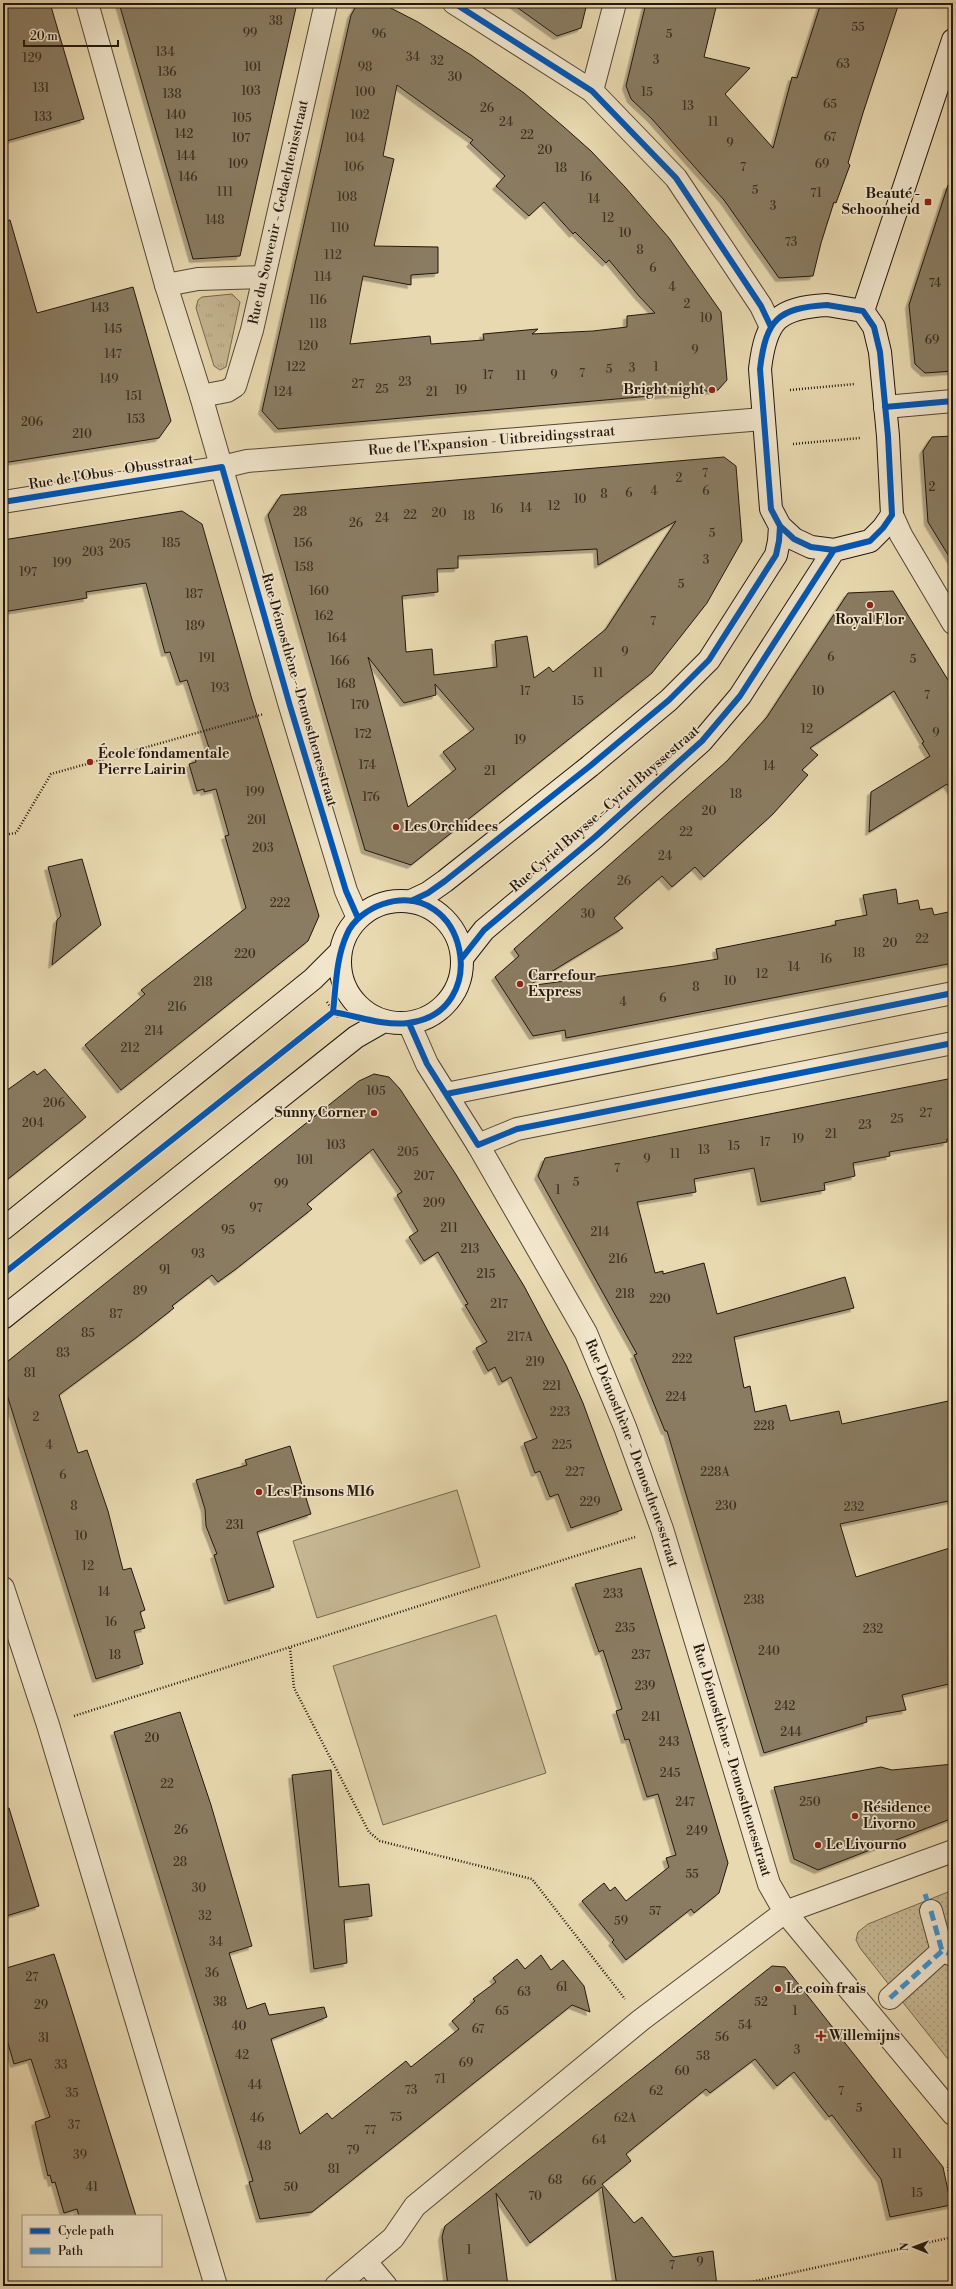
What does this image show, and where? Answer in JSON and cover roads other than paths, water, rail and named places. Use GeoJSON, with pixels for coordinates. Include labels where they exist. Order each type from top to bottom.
{"type":"FeatureCollection","features":[{"type":"Feature","properties":{"kind":"street","name":"Rue Démosthène - Demosthenesstraat"},"geometry":{"type":"LineString","coordinates":[[87,3],[166,285],[222,467],[290,706],[346,890],[358,918]]}},
{"type":"Feature","properties":{"kind":"street","name":"Rue du Souvenir - Gedachtenisstraat"},"geometry":{"type":"LineString","coordinates":[[201,396],[227,391],[235,386],[252,330],[262,277],[326,3]]}},
{"type":"Feature","properties":{"kind":"street"},"geometry":{"type":"LineString","coordinates":[[454,3],[592,91],[676,178],[761,306],[771,327]]}},
{"type":"Feature","properties":{"kind":"street"},"geometry":{"type":"LineString","coordinates":[[592,91],[614,3]]}},
{"type":"Feature","properties":{"kind":"street"},"geometry":{"type":"LineString","coordinates":[[863,311],[953,40]]}},
{"type":"Feature","properties":{"kind":"street"},"geometry":{"type":"LineString","coordinates":[[166,285],[198,279],[262,277]]}},
{"type":"Feature","properties":{"kind":"street"},"geometry":{"type":"LineString","coordinates":[[892,514],[883,528],[870,541],[834,550],[811,547],[794,539],[780,526],[771,510],[760,369],[763,347],[771,327],[785,312],[807,306],[839,306],[863,311],[874,327],[880,352],[892,514],[901,535],[953,623]]}},
{"type":"Feature","properties":{"kind":"street"},"geometry":{"type":"LineString","coordinates":[[885,407],[953,401]]}},
{"type":"Feature","properties":{"kind":"street","name":"Rue de l'Expansion - Uitbreidingsstraat"},"geometry":{"type":"LineString","coordinates":[[222,467],[247,461],[763,419]]}},
{"type":"Feature","properties":{"kind":"street","name":"Rue de l'Obus - Obusstraat"},"geometry":{"type":"LineString","coordinates":[[3,502],[222,467]]}},
{"type":"Feature","properties":{"kind":"street"},"geometry":{"type":"LineString","coordinates":[[410,901],[428,893],[445,881],[590,766],[669,700],[709,660],[776,555],[780,526]]}},
{"type":"Feature","properties":{"kind":"street","name":"Rue Cyriel Buysse - Cyriel Buyssestraat"},"geometry":{"type":"LineString","coordinates":[[462,958],[484,930],[595,837],[702,741],[740,696],[834,550]]}},
{"type":"Feature","properties":{"kind":"street"},"geometry":{"type":"LineString","coordinates":[[392,901],[410,901],[436,912],[446,921],[459,944],[462,958],[460,976],[453,993],[442,1008],[426,1018],[409,1023],[384,1021],[362,1009],[352,1000],[344,985],[340,968],[341,951],[347,933],[358,918],[380,905],[392,901]]}},
{"type":"Feature","properties":{"kind":"street"},"geometry":{"type":"LineString","coordinates":[[3,1229],[313,979],[341,951]]}},
{"type":"Feature","properties":{"kind":"street"},"geometry":{"type":"LineString","coordinates":[[446,1094],[953,993]]}},
{"type":"Feature","properties":{"kind":"street"},"geometry":{"type":"LineString","coordinates":[[3,1318],[356,1037],[384,1021]]}},
{"type":"Feature","properties":{"kind":"street","name":"Rue Démosthène - Demosthenesstraat"},"geometry":{"type":"LineString","coordinates":[[409,1023],[427,1064],[478,1145],[586,1333],[625,1427],[662,1529],[769,1884],[785,1912],[953,2114]]}},
{"type":"Feature","properties":{"kind":"street"},"geometry":{"type":"LineString","coordinates":[[478,1145],[517,1129],[953,1043]]}},
{"type":"Feature","properties":{"kind":"street"},"geometry":{"type":"LineString","coordinates":[[3,1588],[48,1725],[216,2286]]}},
{"type":"Feature","properties":{"kind":"street"},"geometry":{"type":"LineString","coordinates":[[336,2286],[393,2238],[415,2206],[641,2020],[785,1912],[953,1851]]}},
{"type":"Feature","properties":{"kind":"street"},"geometry":{"type":"LineString","coordinates":[[890,1998],[948,1953],[928,1902]]}},
{"type":"Feature","properties":{"kind":"street"},"geometry":{"type":"LineString","coordinates":[[366,2262],[386,2286]]}},
{"type":"Feature","properties":{"kind":"place","name":"Beauté - Schoonheid"},"geometry":{"type":"Point","coordinates":[928,202]}},
{"type":"Feature","properties":{"kind":"place","name":"Bright night"},"geometry":{"type":"Point","coordinates":[712,390]}},
{"type":"Feature","properties":{"kind":"place","name":"Royal Flor"},"geometry":{"type":"Point","coordinates":[870,605]}},
{"type":"Feature","properties":{"kind":"place","name":"École fondamentale Pierre Lairin"},"geometry":{"type":"Point","coordinates":[90,762]}},
{"type":"Feature","properties":{"kind":"place","name":"Les Orchidees"},"geometry":{"type":"Point","coordinates":[396,827]}},
{"type":"Feature","properties":{"kind":"place","name":"Carrefour Express"},"geometry":{"type":"Point","coordinates":[520,984]}},
{"type":"Feature","properties":{"kind":"place","name":"Sunny Corner"},"geometry":{"type":"Point","coordinates":[374,1113]}},
{"type":"Feature","properties":{"kind":"place","name":"Les Pinsons M16"},"geometry":{"type":"Point","coordinates":[259,1492]}},
{"type":"Feature","properties":{"kind":"place","name":"Résidence Livorno"},"geometry":{"type":"Point","coordinates":[855,1816]}},
{"type":"Feature","properties":{"kind":"place","name":"Le Livourno"},"geometry":{"type":"Point","coordinates":[818,1845]}},
{"type":"Feature","properties":{"kind":"place","name":"Le coin frais"},"geometry":{"type":"Point","coordinates":[778,1989]}},
{"type":"Feature","properties":{"kind":"place","name":"Willemijns"},"geometry":{"type":"Point","coordinates":[821,2036]}}]}
